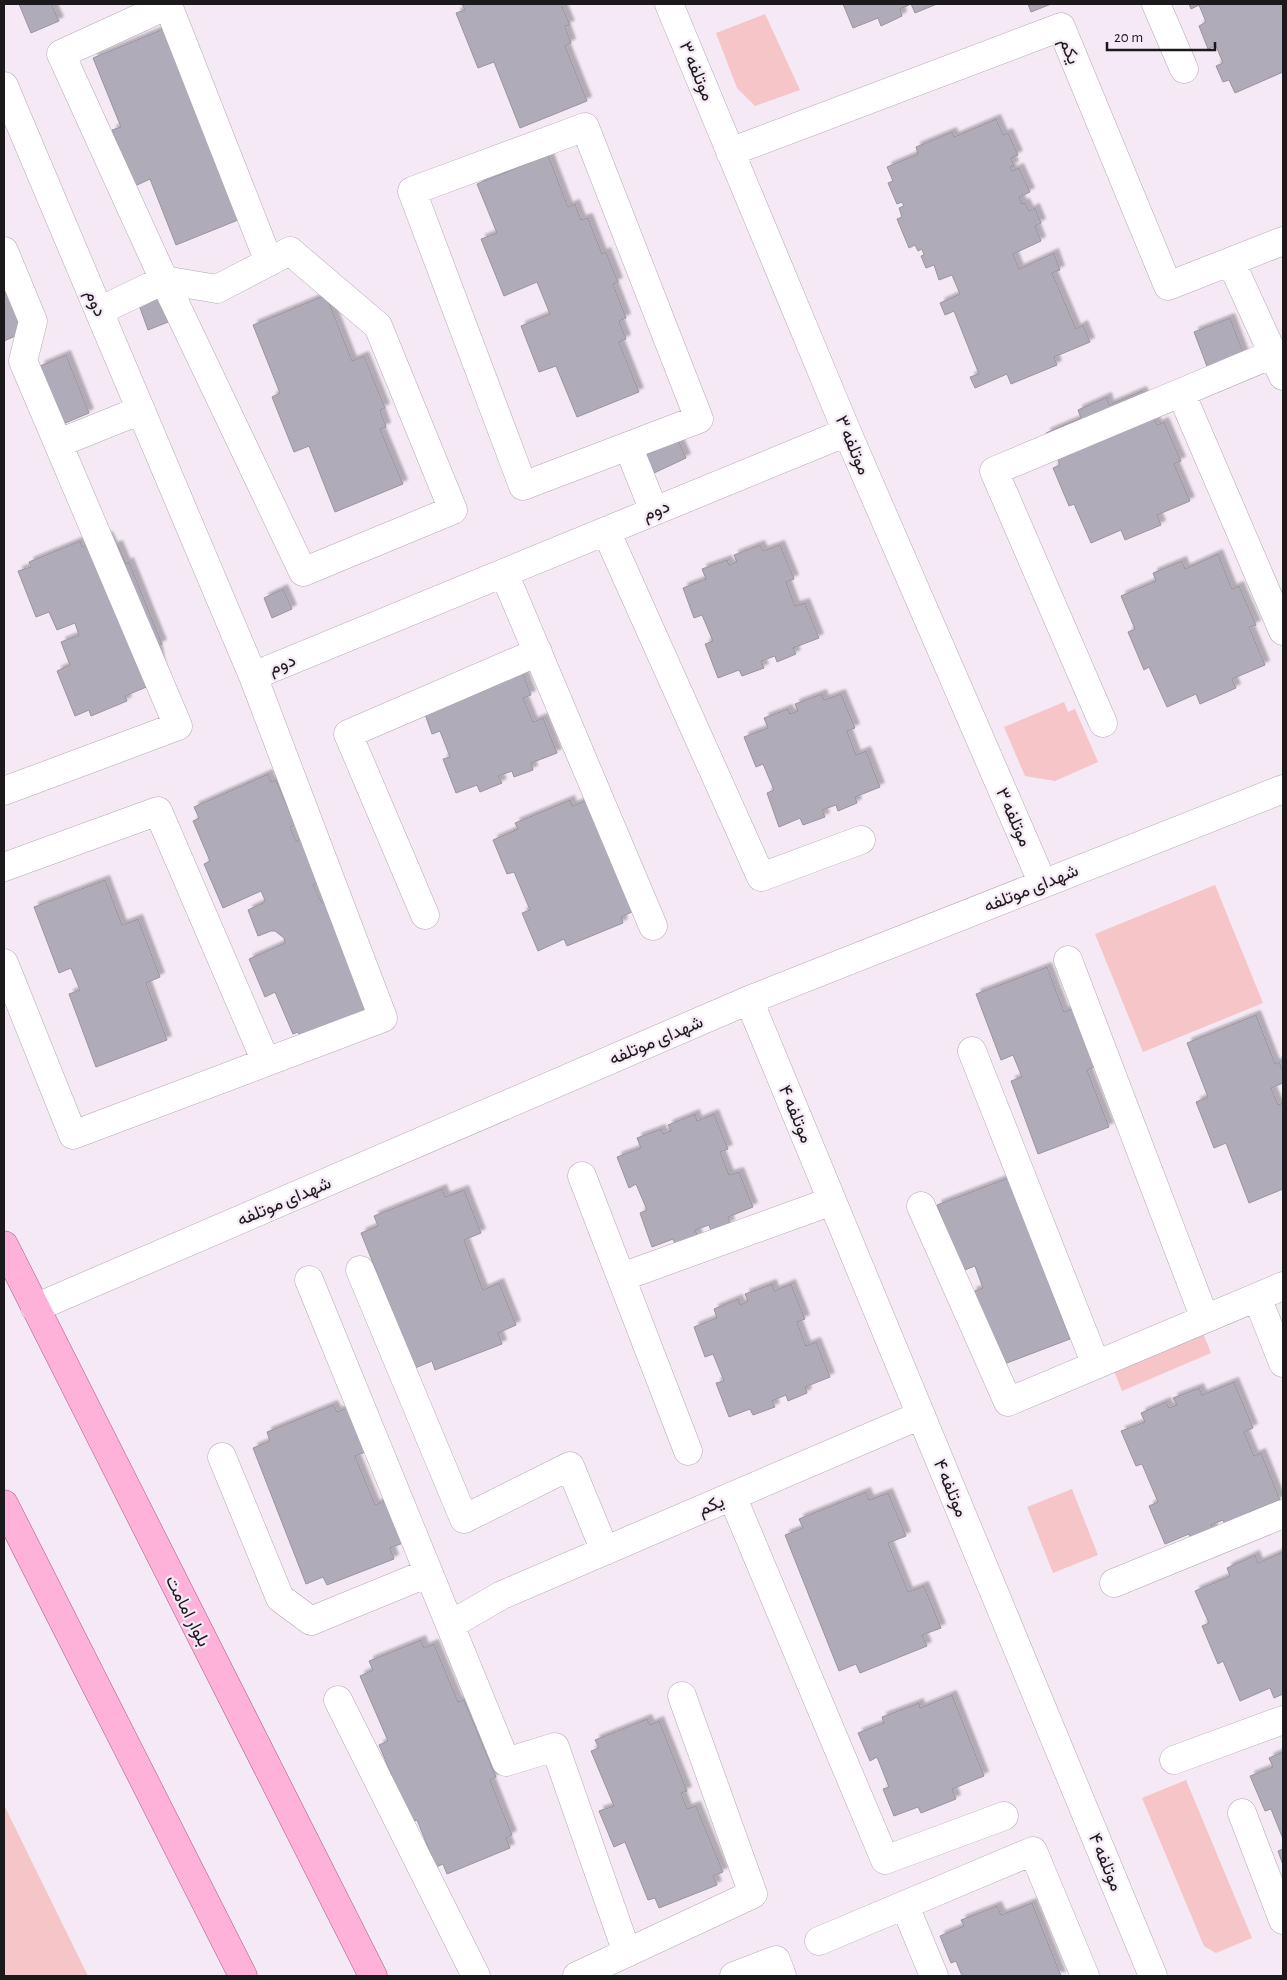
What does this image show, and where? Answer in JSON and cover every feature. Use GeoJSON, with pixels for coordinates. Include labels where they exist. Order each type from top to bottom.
{"type":"FeatureCollection","features":[{"type":"Feature","properties":{"kind":"main road","name":"بلوار امامت"},"geometry":{"type":"LineString","coordinates":[[4,1245],[373,1976]]}},
{"type":"Feature","properties":{"kind":"main road"},"geometry":{"type":"LineString","coordinates":[[4,1504],[243,1976]]}},
{"type":"Feature","properties":{"kind":"street"},"geometry":{"type":"LineString","coordinates":[[99,311],[164,280],[217,289],[269,262],[290,251],[378,326],[454,510],[303,572],[164,280],[61,54],[168,4],[269,262]]}},
{"type":"Feature","properties":{"kind":"street","name":"موتلفه ۳"},"geometry":{"type":"LineString","coordinates":[[669,4],[847,432],[1043,884]]}},
{"type":"Feature","properties":{"kind":"street"},"geometry":{"type":"LineString","coordinates":[[1156,4],[1184,69]]}},
{"type":"Feature","properties":{"kind":"street","name":"یکم"},"geometry":{"type":"LineString","coordinates":[[730,152],[1061,28],[1168,286],[1283,242]]}},
{"type":"Feature","properties":{"kind":"street","name":"دوم"},"geometry":{"type":"LineString","coordinates":[[4,86],[254,676],[847,432]]}},
{"type":"Feature","properties":{"kind":"street"},"geometry":{"type":"LineString","coordinates":[[585,127],[699,418],[628,446],[523,486],[412,191],[585,127]]}},
{"type":"Feature","properties":{"kind":"street"},"geometry":{"type":"LineString","coordinates":[[4,251],[33,320],[24,361],[178,726],[4,791]]}},
{"type":"Feature","properties":{"kind":"street"},"geometry":{"type":"LineString","coordinates":[[1103,723],[994,471],[1181,393],[1278,365],[1231,262]]}},
{"type":"Feature","properties":{"kind":"street"},"geometry":{"type":"LineString","coordinates":[[1181,393],[1283,631]]}},
{"type":"Feature","properties":{"kind":"street"},"geometry":{"type":"LineString","coordinates":[[59,444],[141,410]]}},
{"type":"Feature","properties":{"kind":"street"},"geometry":{"type":"LineString","coordinates":[[628,446],[654,511]]}},
{"type":"Feature","properties":{"kind":"street"},"geometry":{"type":"LineString","coordinates":[[606,531],[760,877],[862,840]]}},
{"type":"Feature","properties":{"kind":"street"},"geometry":{"type":"LineString","coordinates":[[504,572],[653,926]]}},
{"type":"Feature","properties":{"kind":"street"},"geometry":{"type":"LineString","coordinates":[[425,915],[348,734],[538,652]]}},
{"type":"Feature","properties":{"kind":"street"},"geometry":{"type":"LineString","coordinates":[[4,963],[74,1135],[383,1018],[254,676]]}},
{"type":"Feature","properties":{"kind":"street","name":"شهدای موتلفه"},"geometry":{"type":"LineString","coordinates":[[35,1308],[749,1000],[1283,789]]}},
{"type":"Feature","properties":{"kind":"street"},"geometry":{"type":"LineString","coordinates":[[4,867],[158,810],[266,1062]]}},
{"type":"Feature","properties":{"kind":"street"},"geometry":{"type":"LineString","coordinates":[[1068,960],[1205,1318]]}},
{"type":"Feature","properties":{"kind":"street","name":"موتلفه ۴"},"geometry":{"type":"LineString","coordinates":[[749,1000],[1153,1976]]}},
{"type":"Feature","properties":{"kind":"street"},"geometry":{"type":"LineString","coordinates":[[972,1051],[1096,1365]]}},
{"type":"Feature","properties":{"kind":"street"},"geometry":{"type":"LineString","coordinates":[[582,1176],[688,1451]]}},
{"type":"Feature","properties":{"kind":"street"},"geometry":{"type":"LineString","coordinates":[[622,1276],[832,1201]]}},
{"type":"Feature","properties":{"kind":"street"},"geometry":{"type":"LineString","coordinates":[[921,1206],[1008,1402],[1283,1286]]}},
{"type":"Feature","properties":{"kind":"street"},"geometry":{"type":"LineString","coordinates":[[360,1270],[464,1519],[570,1466],[605,1551]]}},
{"type":"Feature","properties":{"kind":"street"},"geometry":{"type":"LineString","coordinates":[[309,1280],[506,1762],[555,1746],[627,1953]]}},
{"type":"Feature","properties":{"kind":"street"},"geometry":{"type":"LineString","coordinates":[[1257,1297],[1283,1363]]}},
{"type":"Feature","properties":{"kind":"street","name":"یکم"},"geometry":{"type":"LineString","coordinates":[[450,1625],[502,1595],[921,1415]]}},
{"type":"Feature","properties":{"kind":"street"},"geometry":{"type":"LineString","coordinates":[[222,1457],[280,1598],[311,1620],[428,1573]]}},
{"type":"Feature","properties":{"kind":"street"},"geometry":{"type":"LineString","coordinates":[[732,1496],[885,1860],[1004,1816]]}},
{"type":"Feature","properties":{"kind":"street"},"geometry":{"type":"LineString","coordinates":[[1114,1583],[1283,1514]]}},
{"type":"Feature","properties":{"kind":"street"},"geometry":{"type":"LineString","coordinates":[[577,1976],[753,1894],[682,1696]]}},
{"type":"Feature","properties":{"kind":"street"},"geometry":{"type":"LineString","coordinates":[[338,1700],[476,1976]]}},
{"type":"Feature","properties":{"kind":"street"},"geometry":{"type":"LineString","coordinates":[[1174,1760],[1283,1720]]}},
{"type":"Feature","properties":{"kind":"street"},"geometry":{"type":"LineString","coordinates":[[1242,1813],[1283,1920]]}},
{"type":"Feature","properties":{"kind":"street"},"geometry":{"type":"LineString","coordinates":[[819,1940],[1033,1852],[1085,1976]]}},
{"type":"Feature","properties":{"kind":"street"},"geometry":{"type":"LineString","coordinates":[[905,1906],[934,1976]]}},
{"type":"Feature","properties":{"kind":"street"},"geometry":{"type":"LineString","coordinates":[[734,1976],[776,1960],[782,1976]]}},
{"type":"Feature","properties":{"kind":"shaded area"},"geometry":{"type":"Polygon","coordinates":[[[765,14],[800,90],[755,106],[737,88],[716,33],[765,14]]]}},
{"type":"Feature","properties":{"kind":"shaded area"},"geometry":{"type":"Polygon","coordinates":[[[1064,702],[1068,712],[1075,709],[1098,762],[1055,781],[1025,776],[1004,727],[1064,702]]]}},
{"type":"Feature","properties":{"kind":"shaded area"},"geometry":{"type":"Polygon","coordinates":[[[1215,885],[1263,1003],[1143,1052],[1095,934],[1215,885]]]}},
{"type":"Feature","properties":{"kind":"shaded area"},"geometry":{"type":"Polygon","coordinates":[[[1203,1333],[1211,1353],[1122,1391],[1114,1371],[1203,1333]]]}},
{"type":"Feature","properties":{"kind":"shaded area"},"geometry":{"type":"Polygon","coordinates":[[[1072,1489],[1098,1555],[1053,1573],[1027,1507],[1072,1489]]]}},
{"type":"Feature","properties":{"kind":"shaded area"},"geometry":{"type":"Polygon","coordinates":[[[1186,1780],[1252,1938],[1216,1953],[1204,1946],[1142,1798],[1186,1780]]]}},
{"type":"Feature","properties":{"kind":"shaded area"},"geometry":{"type":"Polygon","coordinates":[[[4,1805],[88,1976],[4,1976],[4,1805]]]}},
{"type":"Feature","properties":{"kind":"building"},"geometry":{"type":"Polygon","coordinates":[[[19,4],[51,4],[59,21],[31,33],[19,4]]]}},
{"type":"Feature","properties":{"kind":"building"},"geometry":{"type":"Polygon","coordinates":[[[462,4],[561,4],[570,25],[565,26],[571,43],[565,46],[587,101],[520,128],[494,62],[478,68],[456,13],[465,10],[462,4]]]}},
{"type":"Feature","properties":{"kind":"building"},"geometry":{"type":"Polygon","coordinates":[[[843,4],[911,4],[900,9],[902,16],[881,26],[878,18],[853,28],[843,4]]]}},
{"type":"Feature","properties":{"kind":"building"},"geometry":{"type":"Polygon","coordinates":[[[911,4],[937,4],[915,13],[911,4]]]}},
{"type":"Feature","properties":{"kind":"building"},"geometry":{"type":"Polygon","coordinates":[[[1028,4],[1051,4],[1031,12],[1028,4]]]}},
{"type":"Feature","properties":{"kind":"building"},"geometry":{"type":"Polygon","coordinates":[[[1189,4],[1283,4],[1283,72],[1235,93],[1229,80],[1223,82],[1216,66],[1223,63],[1216,46],[1208,49],[1199,26],[1206,22],[1199,5],[1191,9],[1189,4]]]}},
{"type":"Feature","properties":{"kind":"building"},"geometry":{"type":"Polygon","coordinates":[[[166,28],[243,218],[176,245],[150,179],[135,186],[112,130],[121,127],[93,58],[166,28]]]}},
{"type":"Feature","properties":{"kind":"building"},"geometry":{"type":"Polygon","coordinates":[[[996,119],[1003,135],[1008,133],[1018,155],[1011,158],[1014,166],[1010,167],[1012,171],[1019,168],[1030,192],[1019,197],[1022,204],[1025,203],[1029,211],[1035,208],[1041,223],[1035,226],[1041,241],[1013,254],[1019,269],[1054,253],[1060,270],[1052,273],[1076,329],[1083,325],[1090,342],[1054,357],[1057,365],[1011,384],[1007,374],[975,388],[970,377],[979,374],[954,311],[945,315],[940,303],[960,294],[952,275],[939,280],[934,265],[926,268],[921,256],[924,255],[922,249],[918,251],[915,245],[909,248],[897,219],[902,217],[899,208],[904,206],[902,202],[897,204],[888,183],[893,181],[887,167],[918,154],[916,147],[952,132],[954,137],[996,119]]]}},
{"type":"Feature","properties":{"kind":"building"},"geometry":{"type":"Polygon","coordinates":[[[548,155],[568,207],[575,204],[581,220],[588,218],[602,254],[606,252],[618,282],[613,284],[626,318],[619,321],[626,339],[619,342],[639,392],[577,417],[556,366],[539,372],[521,326],[550,314],[537,282],[504,296],[481,239],[497,233],[477,184],[548,155]]]}},
{"type":"Feature","properties":{"kind":"building"},"geometry":{"type":"Polygon","coordinates":[[[4,255],[24,317],[17,320],[22,333],[4,341],[4,255]]]}},
{"type":"Feature","properties":{"kind":"building"},"geometry":{"type":"Polygon","coordinates":[[[326,295],[352,361],[364,356],[385,408],[380,410],[386,427],[380,429],[403,484],[335,512],[309,446],[294,452],[272,397],[280,393],[253,325],[326,295]]]}},
{"type":"Feature","properties":{"kind":"building"},"geometry":{"type":"Polygon","coordinates":[[[159,297],[168,322],[148,330],[139,305],[159,297]]]}},
{"type":"Feature","properties":{"kind":"building"},"geometry":{"type":"Polygon","coordinates":[[[1230,318],[1244,355],[1208,369],[1194,332],[1230,318]]]}},
{"type":"Feature","properties":{"kind":"building"},"geometry":{"type":"Polygon","coordinates":[[[66,355],[89,413],[63,424],[40,366],[66,355]]]}},
{"type":"Feature","properties":{"kind":"building"},"geometry":{"type":"Polygon","coordinates":[[[1142,391],[1157,425],[1164,422],[1181,461],[1174,464],[1190,501],[1157,515],[1161,525],[1125,540],[1121,530],[1091,543],[1074,504],[1069,506],[1053,468],[1060,465],[1046,433],[1081,418],[1078,410],[1107,397],[1109,405],[1142,391]]]}},
{"type":"Feature","properties":{"kind":"building"},"geometry":{"type":"Polygon","coordinates":[[[678,440],[686,458],[654,473],[646,455],[678,440]]]}},
{"type":"Feature","properties":{"kind":"building"},"geometry":{"type":"Polygon","coordinates":[[[108,536],[113,547],[118,545],[126,564],[129,562],[162,644],[157,646],[163,680],[125,696],[127,701],[91,716],[89,710],[75,716],[57,671],[70,665],[61,642],[79,635],[75,623],[57,630],[49,612],[36,617],[18,571],[31,567],[29,562],[80,541],[82,547],[108,536]]]}},
{"type":"Feature","properties":{"kind":"building"},"geometry":{"type":"Polygon","coordinates":[[[760,545],[763,551],[780,545],[794,579],[786,582],[795,606],[805,603],[819,638],[793,648],[796,654],[777,662],[775,656],[761,661],[764,668],[742,676],[739,670],[718,678],[705,644],[713,641],[702,615],[694,618],[683,588],[706,579],[702,569],[727,560],[729,565],[737,562],[734,555],[760,545]]]}},
{"type":"Feature","properties":{"kind":"building"},"geometry":{"type":"Polygon","coordinates":[[[1218,554],[1232,589],[1239,586],[1256,625],[1249,627],[1265,665],[1232,679],[1236,688],[1200,704],[1196,694],[1167,707],[1149,667],[1144,670],[1128,632],[1135,629],[1121,596],[1156,581],[1153,573],[1182,561],[1185,569],[1218,554]]]}},
{"type":"Feature","properties":{"kind":"building"},"geometry":{"type":"Polygon","coordinates":[[[283,589],[292,609],[272,618],[264,598],[283,589]]]}},
{"type":"Feature","properties":{"kind":"building"},"geometry":{"type":"Polygon","coordinates":[[[518,660],[531,695],[523,698],[533,722],[543,718],[557,753],[531,763],[533,770],[514,777],[512,771],[498,776],[502,783],[480,792],[477,785],[456,793],[443,759],[450,757],[440,731],[432,734],[421,703],[518,660]]]}},
{"type":"Feature","properties":{"kind":"building"},"geometry":{"type":"Polygon","coordinates":[[[822,694],[824,700],[841,694],[855,728],[847,731],[856,755],[866,751],[880,787],[855,797],[857,803],[838,811],[836,805],[822,810],[825,817],[803,825],[800,818],[779,827],[767,793],[774,790],[763,764],[756,767],[744,737],[768,728],[764,718],[788,709],[790,714],[798,711],[795,704],[822,694]]]}},
{"type":"Feature","properties":{"kind":"building"},"geometry":{"type":"Polygon","coordinates":[[[268,774],[271,782],[276,780],[295,825],[290,827],[296,841],[302,838],[321,881],[313,885],[322,903],[327,901],[373,1011],[303,1042],[298,1032],[293,1034],[275,992],[265,997],[249,959],[285,943],[284,938],[275,931],[258,936],[248,910],[263,903],[265,900],[261,891],[223,908],[204,864],[210,861],[193,821],[199,818],[194,807],[268,774]]]}},
{"type":"Feature","properties":{"kind":"building"},"geometry":{"type":"Polygon","coordinates":[[[591,799],[636,910],[621,917],[623,923],[567,946],[564,939],[538,951],[522,913],[530,910],[514,872],[507,874],[493,840],[518,829],[515,823],[570,800],[572,806],[591,799]]]}},
{"type":"Feature","properties":{"kind":"building"},"geometry":{"type":"Polygon","coordinates":[[[105,880],[122,925],[138,919],[160,977],[146,983],[167,1040],[96,1067],[69,994],[80,990],[71,968],[59,973],[34,907],[105,880]]]}},
{"type":"Feature","properties":{"kind":"building"},"geometry":{"type":"Polygon","coordinates":[[[1047,967],[1064,1012],[1079,1006],[1102,1064],[1087,1070],[1109,1127],[1038,1154],[1011,1081],[1022,1077],[1013,1055],[1001,1060],[976,994],[1047,967]]]}},
{"type":"Feature","properties":{"kind":"building"},"geometry":{"type":"Polygon","coordinates":[[[1256,1015],[1275,1064],[1279,1062],[1283,1072],[1283,1083],[1271,1088],[1278,1105],[1283,1103],[1283,1189],[1249,1203],[1226,1143],[1214,1148],[1196,1102],[1208,1097],[1187,1043],[1256,1015]]]}},
{"type":"Feature","properties":{"kind":"building"},"geometry":{"type":"Polygon","coordinates":[[[695,1114],[697,1121],[714,1114],[728,1149],[720,1152],[729,1175],[739,1172],[753,1207],[728,1217],[730,1224],[711,1231],[709,1225],[695,1230],[698,1237],[676,1246],[673,1239],[652,1247],[640,1213],[647,1210],[636,1184],[629,1188],[617,1157],[641,1148],[637,1138],[661,1129],[663,1134],[671,1131],[668,1125],[695,1114]]]}},
{"type":"Feature","properties":{"kind":"building"},"geometry":{"type":"Polygon","coordinates":[[[1008,1178],[1025,1223],[1041,1218],[1048,1281],[1070,1339],[999,1366],[972,1292],[983,1288],[975,1266],[962,1271],[937,1205],[1008,1178]]]}},
{"type":"Feature","properties":{"kind":"building"},"geometry":{"type":"Polygon","coordinates":[[[442,1189],[445,1197],[464,1190],[481,1233],[464,1240],[483,1290],[499,1283],[516,1325],[498,1333],[502,1344],[435,1370],[432,1361],[415,1368],[361,1233],[378,1226],[374,1216],[442,1189]]]}},
{"type":"Feature","properties":{"kind":"building"},"geometry":{"type":"Polygon","coordinates":[[[772,1284],[774,1291],[791,1284],[805,1319],[797,1322],[806,1346],[816,1342],[830,1377],[805,1387],[807,1393],[788,1401],[786,1395],[772,1401],[775,1407],[753,1415],[750,1409],[729,1417],[716,1383],[724,1381],[713,1354],[705,1357],[694,1327],[717,1318],[714,1309],[738,1299],[740,1305],[748,1301],[745,1294],[772,1284]]]}},
{"type":"Feature","properties":{"kind":"building"},"geometry":{"type":"Polygon","coordinates":[[[1234,1382],[1253,1428],[1244,1432],[1254,1456],[1261,1453],[1280,1500],[1249,1512],[1252,1519],[1227,1529],[1223,1520],[1211,1525],[1214,1532],[1192,1541],[1189,1534],[1165,1544],[1149,1506],[1158,1502],[1142,1464],[1136,1466],[1121,1431],[1145,1422],[1141,1413],[1166,1402],[1169,1408],[1177,1405],[1173,1398],[1199,1388],[1202,1395],[1234,1382]]]}},
{"type":"Feature","properties":{"kind":"building"},"geometry":{"type":"Polygon","coordinates":[[[333,1405],[337,1412],[356,1405],[373,1449],[355,1456],[375,1505],[392,1498],[408,1541],[390,1548],[394,1559],[327,1585],[323,1577],[306,1584],[253,1448],[270,1441],[267,1432],[333,1405]]]}},
{"type":"Feature","properties":{"kind":"building"},"geometry":{"type":"Polygon","coordinates":[[[866,1492],[869,1500],[888,1493],[906,1536],[888,1543],[908,1592],[924,1586],[941,1628],[922,1635],[927,1646],[860,1673],[856,1664],[839,1671],[785,1535],[803,1528],[799,1519],[866,1492]]]}},
{"type":"Feature","properties":{"kind":"building"},"geometry":{"type":"Polygon","coordinates":[[[1283,1552],[1283,1694],[1274,1698],[1270,1688],[1240,1701],[1223,1661],[1218,1664],[1202,1626],[1209,1623],[1195,1591],[1230,1576],[1227,1568],[1255,1555],[1258,1563],[1283,1552]]]}},
{"type":"Feature","properties":{"kind":"building"},"geometry":{"type":"Polygon","coordinates":[[[421,1640],[424,1648],[434,1644],[458,1702],[464,1700],[496,1777],[490,1780],[512,1835],[506,1838],[510,1848],[447,1874],[443,1864],[436,1867],[417,1820],[411,1822],[379,1745],[388,1741],[360,1676],[373,1670],[369,1661],[421,1640]]]}},
{"type":"Feature","properties":{"kind":"building"},"geometry":{"type":"Polygon","coordinates":[[[952,1695],[984,1776],[952,1789],[956,1799],[921,1813],[918,1807],[894,1816],[883,1789],[889,1787],[877,1757],[870,1761],[858,1733],[884,1723],[882,1717],[919,1703],[920,1708],[952,1695]]]}},
{"type":"Feature","properties":{"kind":"building"},"geometry":{"type":"Polygon","coordinates":[[[647,1719],[650,1725],[659,1721],[687,1791],[681,1793],[687,1809],[696,1806],[723,1872],[713,1876],[717,1885],[659,1908],[655,1898],[648,1900],[625,1842],[614,1847],[599,1811],[614,1806],[591,1751],[599,1748],[595,1740],[647,1719]]]}},
{"type":"Feature","properties":{"kind":"building"},"geometry":{"type":"Polygon","coordinates":[[[1283,1752],[1283,1839],[1271,1809],[1265,1811],[1250,1776],[1273,1767],[1269,1758],[1283,1752]]]}},
{"type":"Feature","properties":{"kind":"building"},"geometry":{"type":"Polygon","coordinates":[[[1283,1849],[1283,1865],[1278,1851],[1283,1849]]]}},
{"type":"Feature","properties":{"kind":"building"},"geometry":{"type":"Polygon","coordinates":[[[1032,1903],[1061,1976],[962,1976],[956,1961],[951,1963],[940,1936],[964,1926],[961,1920],[997,1906],[1001,1915],[1032,1903]]]}}]}
